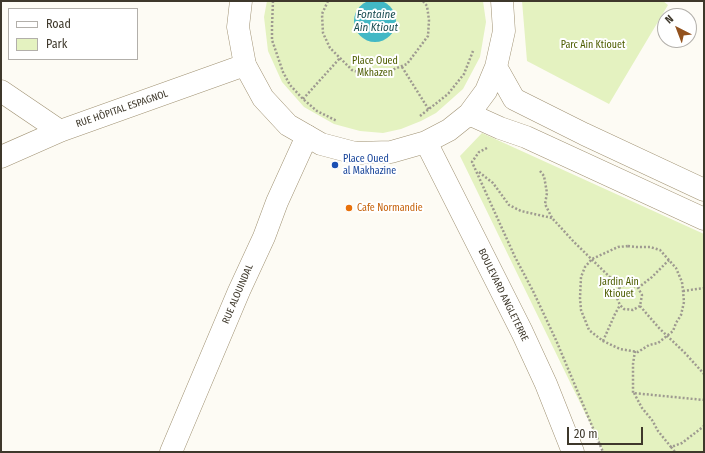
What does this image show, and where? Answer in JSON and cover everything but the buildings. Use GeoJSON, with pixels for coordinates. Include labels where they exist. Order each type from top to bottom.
{"type":"FeatureCollection","features":[{"type":"Feature","properties":{"kind":"main road"},"geometry":{"type":"LineString","coordinates":[[241,1],[238,26],[245,65],[263,98],[288,125],[321,144],[355,153],[391,152],[426,142],[449,130],[469,114],[486,91],[496,67],[504,31],[502,1]]}},
{"type":"Feature","properties":{"kind":"main road","name":"RUE HÔPITAL ESPAGNOL"},"geometry":{"type":"LineString","coordinates":[[1,157],[60,131],[245,65]]}},
{"type":"Feature","properties":{"kind":"main road"},"geometry":{"type":"LineString","coordinates":[[496,67],[514,99],[584,134],[704,190]]}},
{"type":"Feature","properties":{"kind":"main road"},"geometry":{"type":"LineString","coordinates":[[1,90],[60,131]]}},
{"type":"Feature","properties":{"kind":"main road"},"geometry":{"type":"LineString","coordinates":[[469,114],[500,128],[526,137],[704,219]]}},
{"type":"Feature","properties":{"kind":"main road","name":"RUE ALOUINDAL"},"geometry":{"type":"LineString","coordinates":[[171,452],[239,290],[264,237],[277,202],[307,136]]}},
{"type":"Feature","properties":{"kind":"main road","name":"BOULEVARD ANGLETERRE"},"geometry":{"type":"LineString","coordinates":[[426,142],[522,332],[546,384],[573,452]]}},
{"type":"Feature","properties":{"kind":"path"},"geometry":{"type":"LineString","coordinates":[[273,1],[272,40],[283,72],[290,85],[303,99],[317,111],[338,122]]}},
{"type":"Feature","properties":{"kind":"path"},"geometry":{"type":"LineString","coordinates":[[328,1],[322,14],[323,33],[330,48],[352,70],[364,74],[382,74],[407,64],[428,36],[429,20],[427,6],[423,1]]}},
{"type":"Feature","properties":{"kind":"path"},"geometry":{"type":"LineString","coordinates":[[418,117],[448,94],[464,74],[475,46]]}},
{"type":"Feature","properties":{"kind":"path"},"geometry":{"type":"LineString","coordinates":[[303,99],[340,58]]}},
{"type":"Feature","properties":{"kind":"path"},"geometry":{"type":"LineString","coordinates":[[402,67],[429,110]]}},
{"type":"Feature","properties":{"kind":"path"},"geometry":{"type":"LineString","coordinates":[[492,146],[479,152],[472,162],[515,257],[556,340],[603,452]]}},
{"type":"Feature","properties":{"kind":"path"},"geometry":{"type":"LineString","coordinates":[[475,167],[492,183],[509,205],[521,211],[552,218]]}},
{"type":"Feature","properties":{"kind":"path"},"geometry":{"type":"LineString","coordinates":[[536,168],[544,176],[548,193],[545,204],[552,218],[620,287]]}},
{"type":"Feature","properties":{"kind":"path"},"geometry":{"type":"LineString","coordinates":[[628,246],[650,247],[660,250],[669,260],[676,268],[682,282],[684,302],[681,315],[673,331],[668,336],[658,343],[649,345],[638,352],[635,352],[620,349],[603,341],[589,330],[581,310],[579,287],[585,267],[592,259],[618,247],[628,246]]}},
{"type":"Feature","properties":{"kind":"path"},"geometry":{"type":"LineString","coordinates":[[638,288],[669,260]]}},
{"type":"Feature","properties":{"kind":"path"},"geometry":{"type":"LineString","coordinates":[[631,284],[638,288],[642,295],[640,306],[633,310],[624,309],[620,306],[616,296],[620,287],[631,284]]}},
{"type":"Feature","properties":{"kind":"path"},"geometry":{"type":"LineString","coordinates":[[683,291],[704,288]]}},
{"type":"Feature","properties":{"kind":"path"},"geometry":{"type":"LineString","coordinates":[[603,341],[620,306]]}},
{"type":"Feature","properties":{"kind":"path"},"geometry":{"type":"LineString","coordinates":[[640,306],[659,328],[685,352],[704,374]]}},
{"type":"Feature","properties":{"kind":"path"},"geometry":{"type":"LineString","coordinates":[[635,352],[633,364],[633,392],[658,431],[675,452]]}},
{"type":"Feature","properties":{"kind":"path"},"geometry":{"type":"LineString","coordinates":[[633,392],[704,400]]}},
{"type":"Feature","properties":{"kind":"path"},"geometry":{"type":"LineString","coordinates":[[671,447],[682,443],[704,426]]}},
{"type":"Feature","properties":{"kind":"green space","name":"Place Oued Mkhazen"},"geometry":{"type":"Polygon","coordinates":[[[267,1],[483,1],[486,22],[480,57],[463,89],[436,113],[401,129],[383,133],[360,131],[334,124],[304,107],[282,82],[268,51],[264,17],[267,1]]]}},
{"type":"Feature","properties":{"kind":"green space","name":"Parc Ain Ktiouet"},"geometry":{"type":"Polygon","coordinates":[[[522,1],[663,1],[668,5],[666,8],[657,8],[657,23],[609,104],[527,61],[522,1]]]}},
{"type":"Feature","properties":{"kind":"green space","name":"Jardin Ain Ktiouet"},"geometry":{"type":"Polygon","coordinates":[[[482,133],[704,234],[704,452],[604,452],[460,156],[482,133]]]}},
{"type":"Feature","properties":{"kind":"water","name":"Fontaine Ain Ktiout"},"geometry":{"type":"Polygon","coordinates":[[[375,0],[390,6],[396,21],[390,36],[375,42],[360,36],[354,21],[360,6],[375,0]]]}},
{"type":"Feature","properties":{"kind":"place","name":"Place Oued al Makhazine"},"geometry":{"type":"Point","coordinates":[335,165]}},
{"type":"Feature","properties":{"kind":"place","name":"Cafe Normandie"},"geometry":{"type":"Point","coordinates":[349,208]}}]}
